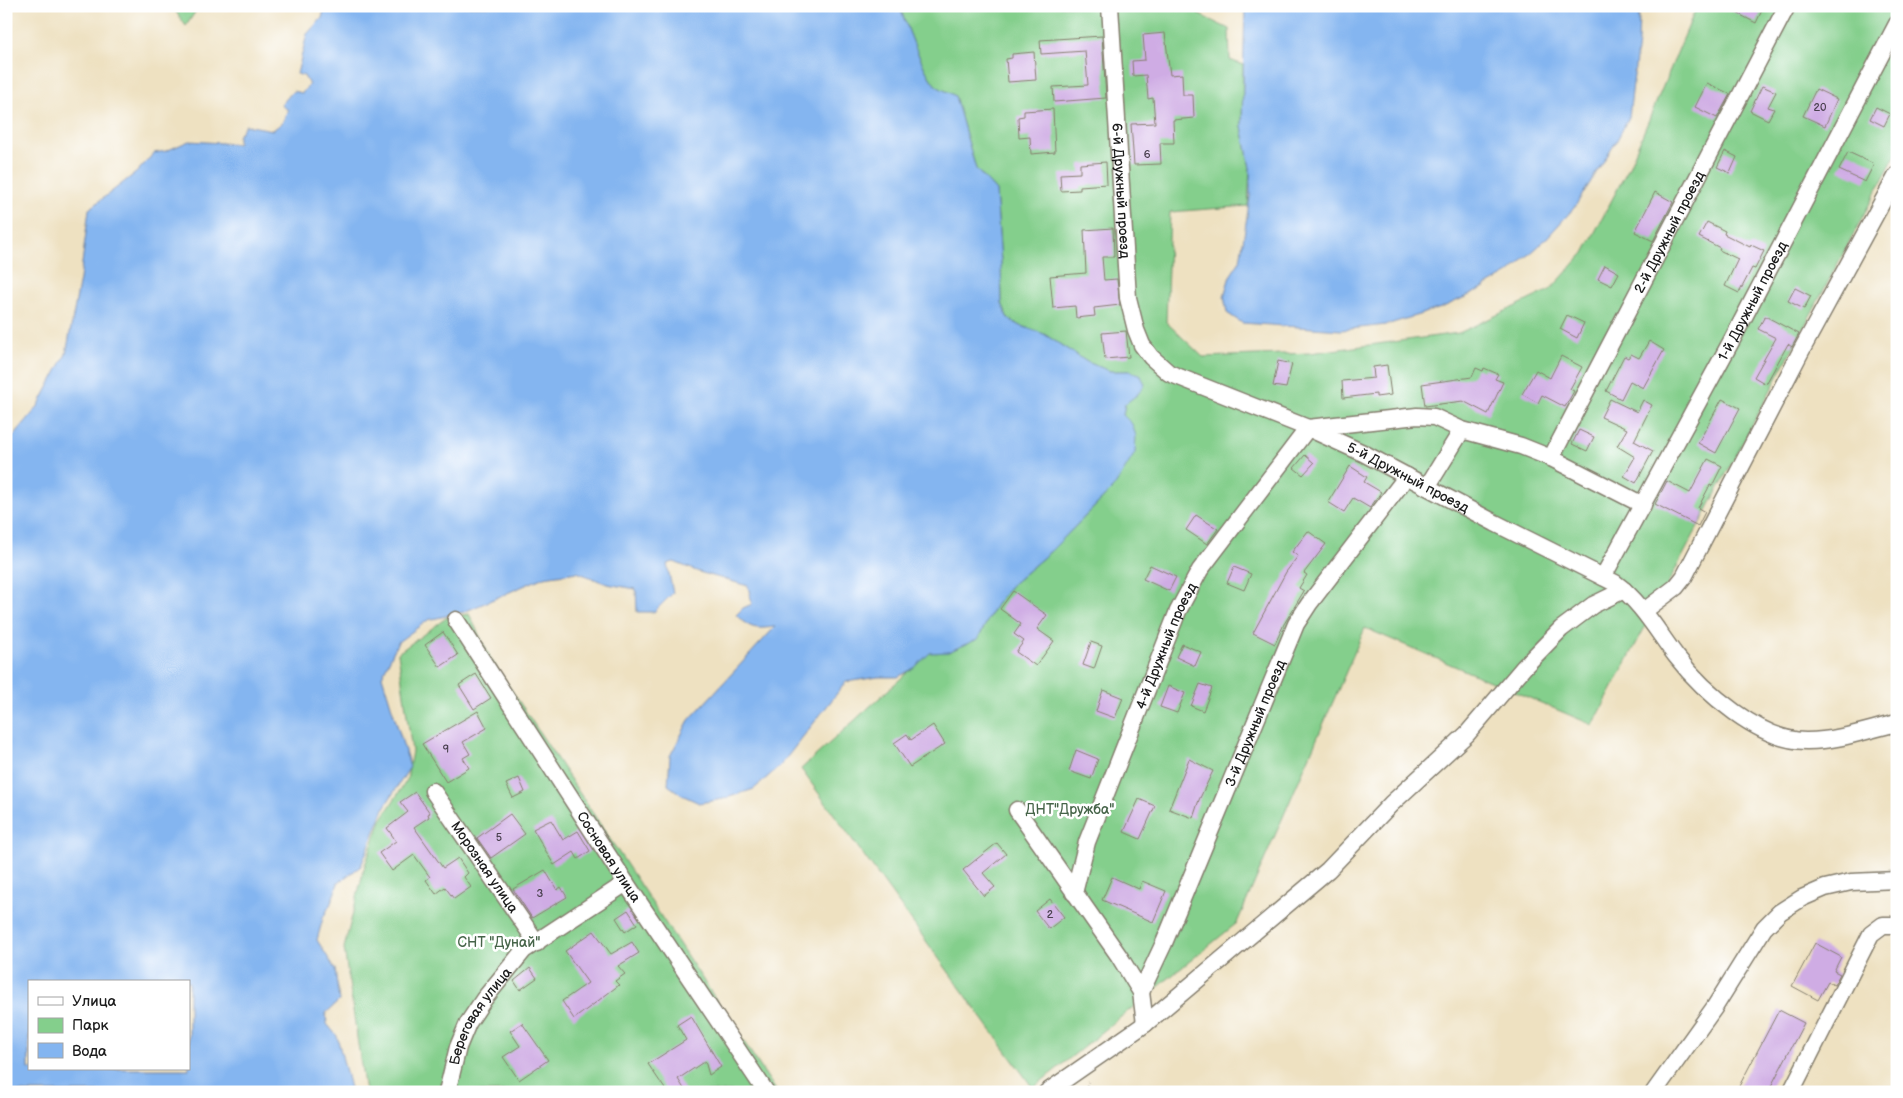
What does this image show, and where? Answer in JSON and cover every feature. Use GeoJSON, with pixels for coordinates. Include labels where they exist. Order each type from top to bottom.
{"type":"FeatureCollection","features":[{"type":"Feature","properties":{"kind":"street","name":"6-й Дружный проезд"},"geometry":{"type":"LineString","coordinates":[[1110,6],[1128,298],[1142,345],[1160,368]]}},
{"type":"Feature","properties":{"kind":"street","name":"2-й Дружный проезд"},"geometry":{"type":"LineString","coordinates":[[1552,458],[1787,6]]}},
{"type":"Feature","properties":{"kind":"street","name":"1-й Дружный проезд"},"geometry":{"type":"LineString","coordinates":[[1603,577],[1733,338],[1897,24]]}},
{"type":"Feature","properties":{"kind":"street"},"geometry":{"type":"LineString","coordinates":[[1644,611],[1676,587],[1684,577],[1800,354],[1897,175]]}},
{"type":"Feature","properties":{"kind":"street","name":"5-й Дружный проезд"},"geometry":{"type":"LineString","coordinates":[[1160,368],[1183,380],[1308,428],[1407,476],[1495,524],[1603,577],[1624,590],[1644,611],[1685,668],[1709,693],[1763,730],[1784,739],[1806,741],[1829,739],[1897,722]]}},
{"type":"Feature","properties":{"kind":"street"},"geometry":{"type":"LineString","coordinates":[[1308,428],[1425,416],[1434,417],[1462,430],[1522,446],[1552,458],[1643,505]]}},
{"type":"Feature","properties":{"kind":"street","name":"4-й Дружный проезд"},"geometry":{"type":"LineString","coordinates":[[1074,892],[1086,842],[1174,620],[1189,588],[1200,570],[1308,428]]}},
{"type":"Feature","properties":{"kind":"street"},"geometry":{"type":"LineString","coordinates":[[1427,488],[1462,430]]}},
{"type":"Feature","properties":{"kind":"street","name":"3-й Дружный проезд"},"geometry":{"type":"LineString","coordinates":[[1141,992],[1168,934],[1296,624],[1309,604],[1407,476]]}},
{"type":"Feature","properties":{"kind":"street"},"geometry":{"type":"LineString","coordinates":[[1047,1092],[1145,1024],[1328,870],[1391,804],[1466,734],[1524,667],[1561,629],[1593,605],[1624,590]]}},
{"type":"Feature","properties":{"kind":"street","name":"Сосновая улица"},"geometry":{"type":"LineString","coordinates":[[456,620],[626,883],[766,1092]]}},
{"type":"Feature","properties":{"kind":"street","name":"Морозная улица"},"geometry":{"type":"LineString","coordinates":[[433,791],[537,943]]}},
{"type":"Feature","properties":{"kind":"street"},"geometry":{"type":"LineString","coordinates":[[1017,810],[1119,956],[1141,992],[1145,1024]]}},
{"type":"Feature","properties":{"kind":"street"},"geometry":{"type":"LineString","coordinates":[[1654,1092],[1714,1008],[1764,928],[1780,912],[1802,898],[1825,888],[1851,882],[1897,880]]}},
{"type":"Feature","properties":{"kind":"street","name":"Береговая улица"},"geometry":{"type":"LineString","coordinates":[[447,1092],[458,1047],[468,1023],[484,999],[524,950],[626,883]]}},
{"type":"Feature","properties":{"kind":"street"},"geometry":{"type":"LineString","coordinates":[[1792,1092],[1871,934],[1883,925],[1897,925]]}},
{"type":"Feature","properties":{"kind":"green space"},"geometry":{"type":"Polygon","coordinates":[[[172,6],[199,6],[186,26],[172,6]]]}},
{"type":"Feature","properties":{"kind":"green space","name":"ДНТ\"Дружба\""},"geometry":{"type":"Polygon","coordinates":[[[899,6],[1198,6],[1198,14],[1229,29],[1230,60],[1243,65],[1242,126],[1250,168],[1248,206],[1170,212],[1166,322],[1203,357],[1310,353],[1459,333],[1550,290],[1584,253],[1628,169],[1697,6],[1897,6],[1897,152],[1593,725],[1365,628],[1237,923],[1033,1088],[801,769],[930,652],[948,652],[978,639],[995,606],[1010,586],[1052,550],[1114,487],[1132,424],[1123,415],[1125,403],[1138,394],[1129,371],[1110,371],[1087,362],[1044,334],[1018,325],[1007,317],[1002,303],[996,191],[976,169],[955,96],[938,87],[927,73],[899,6]]]}},
{"type":"Feature","properties":{"kind":"green space","name":"СНТ \"Дунай\""},"geometry":{"type":"Polygon","coordinates":[[[469,614],[491,659],[777,1092],[365,1092],[344,948],[365,865],[381,820],[407,780],[412,751],[398,653],[446,618],[469,614]]]}},
{"type":"Feature","properties":{"kind":"water"},"geometry":{"type":"Polygon","coordinates":[[[325,6],[899,6],[927,73],[938,87],[955,96],[976,169],[996,191],[1002,303],[1007,317],[1018,325],[1044,334],[1087,362],[1110,371],[1129,371],[1140,374],[1145,384],[1138,394],[1125,404],[1123,415],[1132,424],[1136,436],[1135,453],[1114,487],[1052,550],[1010,586],[995,606],[978,639],[948,652],[930,653],[914,668],[898,677],[878,677],[846,682],[780,766],[754,789],[723,799],[699,803],[682,795],[668,785],[670,756],[689,720],[775,627],[750,626],[736,615],[743,608],[752,604],[748,586],[699,572],[674,562],[667,564],[673,593],[654,612],[637,612],[636,589],[607,584],[577,572],[544,577],[464,612],[428,620],[398,642],[382,676],[410,767],[385,806],[361,866],[338,883],[323,918],[317,940],[335,969],[339,1001],[326,1013],[327,1024],[337,1036],[351,1092],[6,1092],[6,445],[37,408],[66,354],[80,279],[89,209],[137,172],[154,153],[166,151],[189,141],[238,144],[238,136],[245,125],[273,130],[282,123],[288,110],[281,105],[293,91],[302,93],[309,85],[304,76],[297,74],[307,34],[322,18],[325,6]]]}},
{"type":"Feature","properties":{"kind":"water"},"geometry":{"type":"Polygon","coordinates":[[[1245,6],[1643,6],[1639,16],[1638,42],[1629,117],[1616,142],[1574,208],[1543,242],[1509,273],[1474,293],[1441,308],[1386,325],[1341,330],[1242,323],[1227,313],[1224,296],[1230,276],[1240,261],[1250,197],[1250,168],[1242,126],[1245,6]]]}},
{"type":"Feature","properties":{"kind":"building"},"geometry":{"type":"Polygon","coordinates":[[[1723,6],[1764,6],[1756,23],[1723,6]]]}},
{"type":"Feature","properties":{"kind":"building"},"geometry":{"type":"Polygon","coordinates":[[[1165,33],[1170,75],[1182,74],[1183,95],[1193,95],[1194,118],[1173,120],[1174,143],[1160,143],[1161,164],[1134,165],[1131,124],[1155,123],[1153,98],[1148,99],[1146,75],[1133,76],[1132,61],[1145,60],[1143,35],[1165,33]]]}},
{"type":"Feature","properties":{"kind":"building"},"geometry":{"type":"Polygon","coordinates":[[[1102,36],[1106,98],[1054,102],[1053,87],[1088,85],[1085,51],[1041,54],[1040,40],[1102,36]]]}},
{"type":"Feature","properties":{"kind":"building"},"geometry":{"type":"Polygon","coordinates":[[[1034,52],[1036,80],[1008,82],[1006,59],[1012,58],[1012,54],[1034,52]]]}},
{"type":"Feature","properties":{"kind":"building"},"geometry":{"type":"Polygon","coordinates":[[[1707,83],[1730,94],[1717,118],[1695,107],[1707,83]]]}},
{"type":"Feature","properties":{"kind":"building"},"geometry":{"type":"Polygon","coordinates":[[[1762,86],[1776,92],[1768,107],[1774,109],[1768,120],[1750,111],[1762,86]]]}},
{"type":"Feature","properties":{"kind":"building"},"geometry":{"type":"Polygon","coordinates":[[[1816,89],[1837,99],[1825,126],[1803,116],[1816,89]]]}},
{"type":"Feature","properties":{"kind":"building"},"geometry":{"type":"Polygon","coordinates":[[[1876,107],[1890,114],[1884,126],[1870,119],[1876,107]]]}},
{"type":"Feature","properties":{"kind":"building"},"geometry":{"type":"Polygon","coordinates":[[[1053,109],[1055,152],[1031,154],[1030,137],[1019,138],[1018,117],[1024,116],[1024,111],[1053,109]]]}},
{"type":"Feature","properties":{"kind":"building"},"geometry":{"type":"Polygon","coordinates":[[[1725,151],[1737,157],[1730,173],[1717,167],[1725,151]]]}},
{"type":"Feature","properties":{"kind":"building"},"geometry":{"type":"Polygon","coordinates":[[[1848,152],[1874,164],[1865,182],[1839,170],[1848,152]]]}},
{"type":"Feature","properties":{"kind":"building"},"geometry":{"type":"Polygon","coordinates":[[[1106,162],[1107,184],[1080,186],[1080,190],[1061,191],[1060,174],[1080,173],[1080,164],[1106,162]]]}},
{"type":"Feature","properties":{"kind":"building"},"geometry":{"type":"Polygon","coordinates":[[[1655,192],[1673,202],[1653,241],[1635,232],[1655,192]]]}},
{"type":"Feature","properties":{"kind":"building"},"geometry":{"type":"Polygon","coordinates":[[[1707,222],[1725,231],[1724,234],[1750,247],[1751,245],[1764,251],[1755,269],[1752,268],[1739,293],[1725,286],[1738,259],[1699,237],[1707,222]]]}},
{"type":"Feature","properties":{"kind":"building"},"geometry":{"type":"Polygon","coordinates":[[[1113,228],[1114,257],[1102,257],[1104,280],[1117,279],[1120,305],[1094,308],[1095,316],[1076,318],[1075,306],[1053,308],[1050,276],[1086,273],[1084,230],[1113,228]]]}},
{"type":"Feature","properties":{"kind":"building"},"geometry":{"type":"Polygon","coordinates":[[[1605,265],[1619,273],[1612,286],[1598,279],[1605,265]]]}},
{"type":"Feature","properties":{"kind":"building"},"geometry":{"type":"Polygon","coordinates":[[[1795,288],[1811,296],[1804,309],[1788,301],[1795,288]]]}},
{"type":"Feature","properties":{"kind":"building"},"geometry":{"type":"Polygon","coordinates":[[[1567,315],[1584,323],[1577,338],[1560,329],[1567,315]]]}},
{"type":"Feature","properties":{"kind":"building"},"geometry":{"type":"Polygon","coordinates":[[[1765,316],[1799,334],[1792,347],[1788,344],[1766,384],[1754,377],[1776,338],[1758,329],[1765,316]]]}},
{"type":"Feature","properties":{"kind":"building"},"geometry":{"type":"Polygon","coordinates":[[[1126,331],[1129,357],[1105,359],[1102,333],[1126,331]]]}},
{"type":"Feature","properties":{"kind":"building"},"geometry":{"type":"Polygon","coordinates":[[[1649,341],[1664,350],[1643,388],[1630,381],[1621,399],[1606,391],[1624,356],[1628,358],[1631,354],[1639,358],[1649,341]]]}},
{"type":"Feature","properties":{"kind":"building"},"geometry":{"type":"Polygon","coordinates":[[[1561,356],[1582,367],[1570,389],[1574,391],[1565,407],[1542,395],[1538,403],[1522,394],[1536,370],[1550,378],[1561,356]]]}},
{"type":"Feature","properties":{"kind":"building"},"geometry":{"type":"Polygon","coordinates":[[[1278,361],[1292,364],[1286,388],[1273,386],[1278,361]]]}},
{"type":"Feature","properties":{"kind":"building"},"geometry":{"type":"Polygon","coordinates":[[[1387,365],[1391,395],[1376,397],[1376,394],[1343,398],[1342,381],[1374,378],[1373,367],[1387,365]]]}},
{"type":"Feature","properties":{"kind":"building"},"geometry":{"type":"Polygon","coordinates":[[[1476,368],[1483,371],[1484,368],[1498,374],[1495,379],[1503,382],[1488,414],[1463,401],[1425,406],[1422,384],[1472,377],[1476,368]]]}},
{"type":"Feature","properties":{"kind":"building"},"geometry":{"type":"Polygon","coordinates":[[[1610,399],[1637,412],[1643,400],[1652,405],[1634,441],[1653,451],[1636,483],[1624,476],[1635,457],[1617,446],[1627,429],[1601,417],[1610,399]]]}},
{"type":"Feature","properties":{"kind":"building"},"geometry":{"type":"Polygon","coordinates":[[[1722,399],[1740,408],[1716,453],[1698,443],[1722,399]]]}},
{"type":"Feature","properties":{"kind":"building"},"geometry":{"type":"Polygon","coordinates":[[[1579,430],[1594,437],[1587,451],[1572,444],[1579,430]]]}},
{"type":"Feature","properties":{"kind":"building"},"geometry":{"type":"Polygon","coordinates":[[[1305,455],[1314,463],[1303,475],[1294,468],[1305,455]]]}},
{"type":"Feature","properties":{"kind":"building"},"geometry":{"type":"Polygon","coordinates":[[[1708,459],[1722,466],[1698,508],[1705,512],[1698,526],[1655,504],[1667,481],[1690,493],[1708,459]]]}},
{"type":"Feature","properties":{"kind":"building"},"geometry":{"type":"Polygon","coordinates":[[[1350,466],[1367,477],[1364,482],[1381,492],[1370,508],[1353,498],[1344,512],[1328,502],[1350,466]]]}},
{"type":"Feature","properties":{"kind":"building"},"geometry":{"type":"Polygon","coordinates":[[[1196,515],[1218,529],[1207,544],[1186,530],[1196,515]]]}},
{"type":"Feature","properties":{"kind":"building"},"geometry":{"type":"Polygon","coordinates":[[[1308,531],[1326,544],[1304,573],[1307,575],[1299,588],[1304,591],[1284,624],[1275,644],[1253,633],[1286,572],[1298,556],[1292,552],[1308,531]]]}},
{"type":"Feature","properties":{"kind":"building"},"geometry":{"type":"Polygon","coordinates":[[[1150,565],[1176,577],[1169,591],[1143,579],[1150,565]]]}},
{"type":"Feature","properties":{"kind":"building"},"geometry":{"type":"Polygon","coordinates":[[[1234,567],[1251,574],[1244,590],[1227,583],[1234,567]]]}},
{"type":"Feature","properties":{"kind":"building"},"geometry":{"type":"Polygon","coordinates":[[[1013,591],[1047,615],[1037,629],[1054,641],[1036,666],[1016,652],[1024,641],[1014,634],[1021,624],[1000,609],[1013,591]]]}},
{"type":"Feature","properties":{"kind":"building"},"geometry":{"type":"Polygon","coordinates":[[[443,632],[458,655],[440,667],[425,645],[443,632]]]}},
{"type":"Feature","properties":{"kind":"building"},"geometry":{"type":"Polygon","coordinates":[[[1091,642],[1102,646],[1094,669],[1083,665],[1091,642]]]}},
{"type":"Feature","properties":{"kind":"building"},"geometry":{"type":"Polygon","coordinates":[[[1182,644],[1201,652],[1195,666],[1176,657],[1182,644]]]}},
{"type":"Feature","properties":{"kind":"building"},"geometry":{"type":"Polygon","coordinates":[[[476,674],[491,698],[474,709],[459,685],[476,674]]]}},
{"type":"Feature","properties":{"kind":"building"},"geometry":{"type":"Polygon","coordinates":[[[1200,684],[1212,688],[1203,711],[1191,706],[1200,684]]]}},
{"type":"Feature","properties":{"kind":"building"},"geometry":{"type":"Polygon","coordinates":[[[1168,686],[1185,693],[1177,713],[1160,707],[1168,686]]]}},
{"type":"Feature","properties":{"kind":"building"},"geometry":{"type":"Polygon","coordinates":[[[1103,690],[1123,698],[1115,718],[1096,711],[1103,690]]]}},
{"type":"Feature","properties":{"kind":"building"},"geometry":{"type":"Polygon","coordinates":[[[478,711],[487,728],[463,742],[470,754],[463,758],[469,768],[446,782],[422,744],[478,711]]]}},
{"type":"Feature","properties":{"kind":"building"},"geometry":{"type":"Polygon","coordinates":[[[933,725],[945,744],[910,767],[894,743],[907,734],[911,740],[933,725]]]}},
{"type":"Feature","properties":{"kind":"building"},"geometry":{"type":"Polygon","coordinates":[[[1076,750],[1098,759],[1091,779],[1069,771],[1076,750]]]}},
{"type":"Feature","properties":{"kind":"building"},"geometry":{"type":"Polygon","coordinates":[[[1189,759],[1213,771],[1199,800],[1193,818],[1169,809],[1189,759]]]}},
{"type":"Feature","properties":{"kind":"building"},"geometry":{"type":"Polygon","coordinates":[[[519,778],[525,792],[513,798],[506,784],[519,778]]]}},
{"type":"Feature","properties":{"kind":"building"},"geometry":{"type":"Polygon","coordinates":[[[415,792],[430,813],[428,814],[429,817],[414,827],[443,868],[458,858],[468,873],[464,877],[471,887],[454,899],[445,887],[436,894],[426,880],[430,877],[414,855],[392,871],[379,853],[396,841],[387,828],[408,812],[400,802],[415,792]]]}},
{"type":"Feature","properties":{"kind":"building"},"geometry":{"type":"Polygon","coordinates":[[[1139,799],[1155,806],[1140,839],[1124,832],[1139,799]]]}},
{"type":"Feature","properties":{"kind":"building"},"geometry":{"type":"Polygon","coordinates":[[[510,814],[525,834],[491,858],[477,838],[510,814]]]}},
{"type":"Feature","properties":{"kind":"building"},"geometry":{"type":"Polygon","coordinates":[[[551,820],[563,840],[578,831],[590,851],[578,859],[574,852],[554,865],[533,829],[551,820]]]}},
{"type":"Feature","properties":{"kind":"building"},"geometry":{"type":"Polygon","coordinates":[[[997,843],[1006,854],[983,873],[995,887],[984,896],[963,870],[997,843]]]}},
{"type":"Feature","properties":{"kind":"building"},"geometry":{"type":"Polygon","coordinates":[[[545,870],[557,890],[561,887],[567,897],[532,918],[513,889],[545,870]]]}},
{"type":"Feature","properties":{"kind":"building"},"geometry":{"type":"Polygon","coordinates":[[[1112,877],[1139,889],[1142,881],[1166,891],[1153,922],[1102,900],[1112,877]]]}},
{"type":"Feature","properties":{"kind":"building"},"geometry":{"type":"Polygon","coordinates":[[[1050,899],[1064,917],[1049,929],[1035,911],[1050,899]]]}},
{"type":"Feature","properties":{"kind":"building"},"geometry":{"type":"Polygon","coordinates":[[[628,910],[637,924],[625,932],[616,918],[628,910]]]}},
{"type":"Feature","properties":{"kind":"building"},"geometry":{"type":"Polygon","coordinates":[[[594,931],[611,954],[632,942],[639,953],[618,966],[625,974],[615,981],[619,985],[574,1019],[562,1001],[588,983],[565,951],[594,931]]]}},
{"type":"Feature","properties":{"kind":"building"},"geometry":{"type":"Polygon","coordinates":[[[1815,943],[1841,957],[1834,971],[1840,974],[1834,985],[1828,982],[1818,1000],[1792,986],[1815,943]]]}},
{"type":"Feature","properties":{"kind":"building"},"geometry":{"type":"Polygon","coordinates":[[[530,968],[537,978],[520,990],[514,981],[530,968]]]}},
{"type":"Feature","properties":{"kind":"building"},"geometry":{"type":"Polygon","coordinates":[[[1779,1010],[1804,1023],[1768,1092],[1736,1092],[1779,1010]]]}},
{"type":"Feature","properties":{"kind":"building"},"geometry":{"type":"Polygon","coordinates":[[[691,1016],[721,1067],[709,1075],[705,1061],[678,1079],[686,1092],[667,1092],[648,1064],[686,1040],[677,1025],[691,1016]]]}},
{"type":"Feature","properties":{"kind":"building"},"geometry":{"type":"Polygon","coordinates":[[[522,1023],[548,1060],[519,1080],[503,1057],[520,1046],[510,1031],[522,1023]]]}}]}
